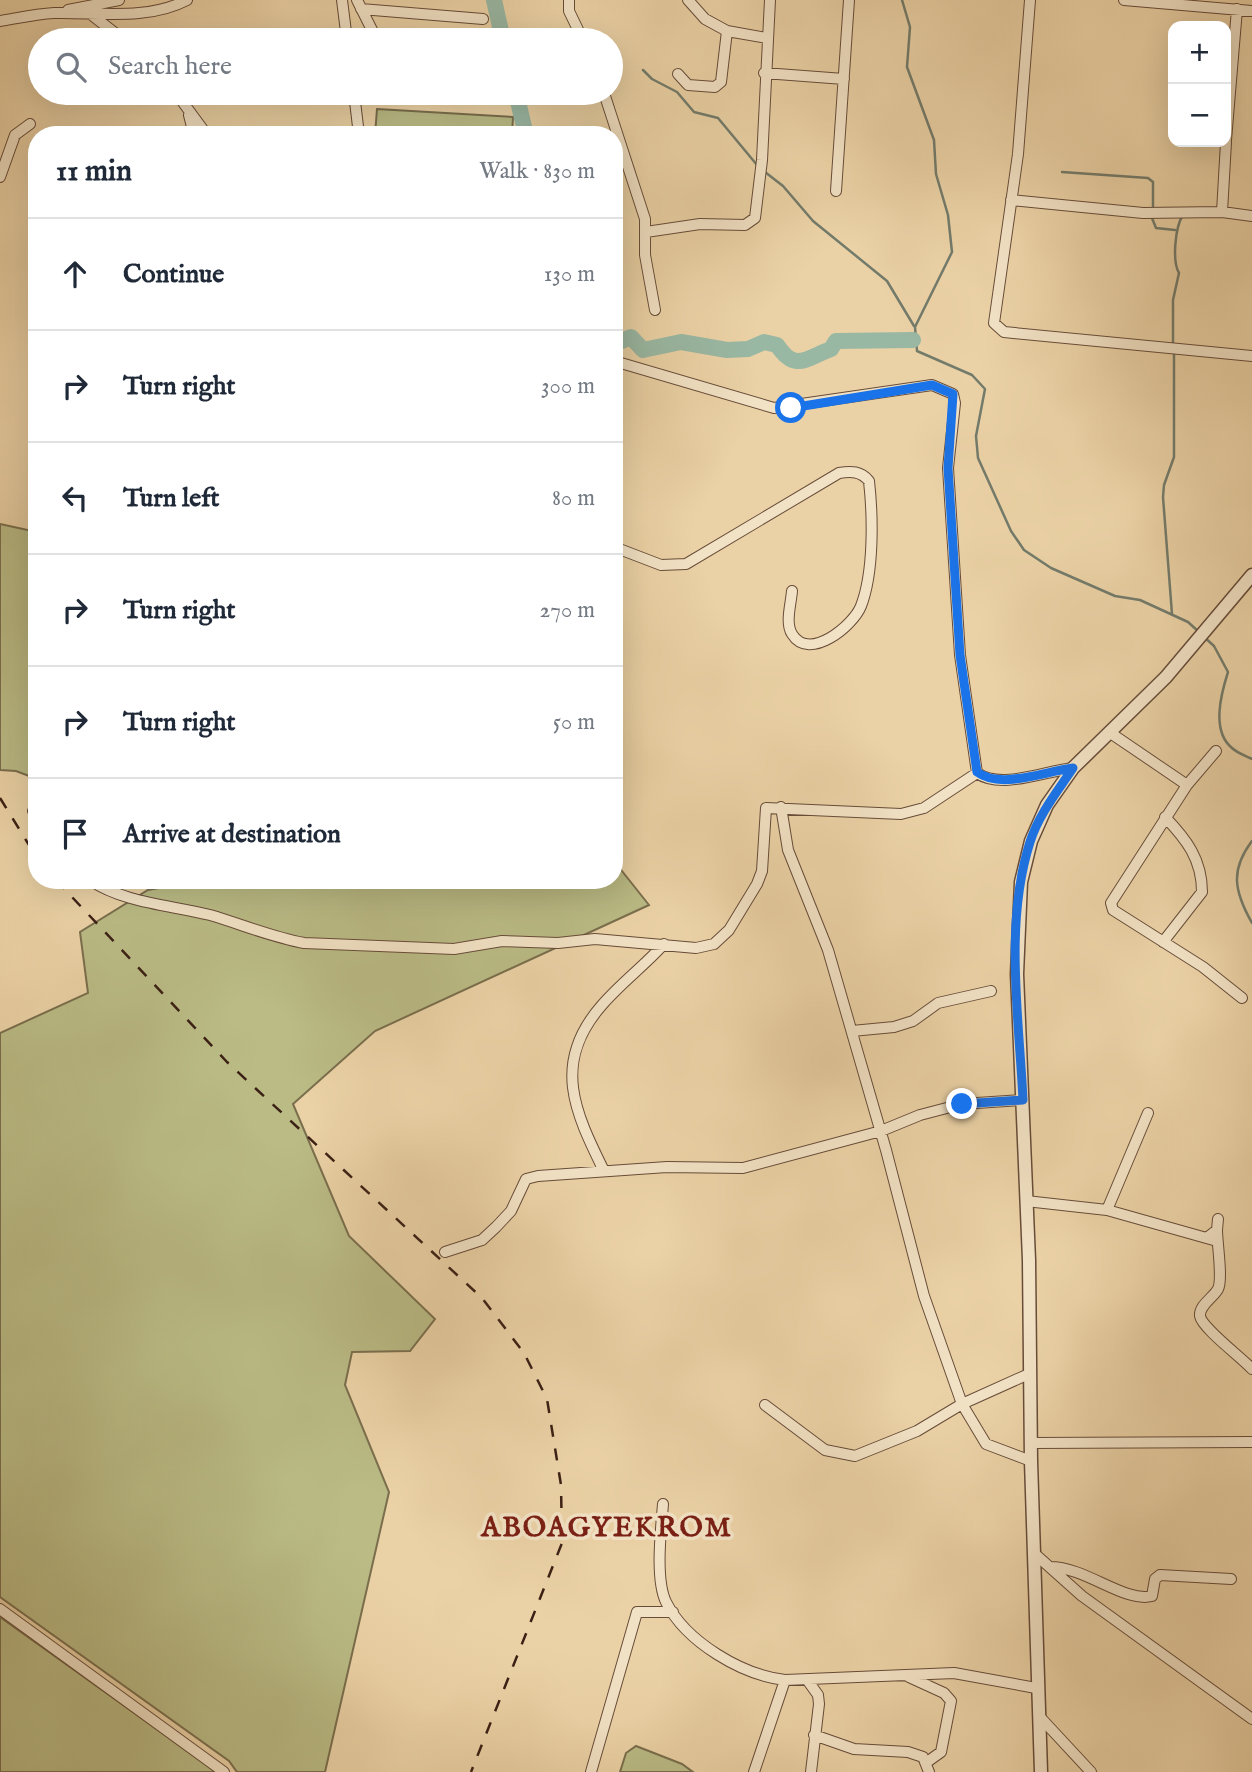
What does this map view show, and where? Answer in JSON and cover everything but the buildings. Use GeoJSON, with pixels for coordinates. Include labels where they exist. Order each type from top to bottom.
{"type":"FeatureCollection","features":[{"type":"Feature","properties":{"kind":"street"},"geometry":{"type":"LineString","coordinates":[[0,21],[119,0]]}},
{"type":"Feature","properties":{"kind":"street"},"geometry":{"type":"LineString","coordinates":[[54,13],[93,16],[169,9],[187,0]]}},
{"type":"Feature","properties":{"kind":"street"},"geometry":{"type":"LineString","coordinates":[[342,0],[346,28]]}},
{"type":"Feature","properties":{"kind":"street"},"geometry":{"type":"LineString","coordinates":[[569,0],[569,11],[577,28]]}},
{"type":"Feature","properties":{"kind":"street"},"geometry":{"type":"LineString","coordinates":[[688,0],[705,19],[727,31],[767,37]]}},
{"type":"Feature","properties":{"kind":"street"},"geometry":{"type":"LineString","coordinates":[[646,232],[700,224],[745,225],[755,218],[762,160],[764,73],[771,0]]}},
{"type":"Feature","properties":{"kind":"street"},"geometry":{"type":"LineString","coordinates":[[836,191],[849,0]]}},
{"type":"Feature","properties":{"kind":"street"},"geometry":{"type":"LineString","coordinates":[[1030,0],[1011,200],[993,317],[997,328],[1004,332],[1097,343],[1252,356]]}},
{"type":"Feature","properties":{"kind":"street"},"geometry":{"type":"LineString","coordinates":[[1124,0],[1252,11]]}},
{"type":"Feature","properties":{"kind":"street"},"geometry":{"type":"LineString","coordinates":[[359,5],[483,19]]}},
{"type":"Feature","properties":{"kind":"street"},"geometry":{"type":"LineString","coordinates":[[359,5],[371,28]]}},
{"type":"Feature","properties":{"kind":"street"},"geometry":{"type":"LineString","coordinates":[[1231,84],[1237,9]]}},
{"type":"Feature","properties":{"kind":"street"},"geometry":{"type":"LineString","coordinates":[[93,16],[108,28]]}},
{"type":"Feature","properties":{"kind":"street"},"geometry":{"type":"LineString","coordinates":[[677,74],[688,85],[719,86],[727,31]]}},
{"type":"Feature","properties":{"kind":"street"},"geometry":{"type":"LineString","coordinates":[[764,73],[844,79]]}},
{"type":"Feature","properties":{"kind":"street"},"geometry":{"type":"LineString","coordinates":[[186,105],[201,126]]}},
{"type":"Feature","properties":{"kind":"street"},"geometry":{"type":"LineString","coordinates":[[355,105],[358,126]]}},
{"type":"Feature","properties":{"kind":"street"},"geometry":{"type":"LineString","coordinates":[[608,105],[614,126]]}},
{"type":"Feature","properties":{"kind":"street"},"geometry":{"type":"LineString","coordinates":[[188,108],[192,126]]}},
{"type":"Feature","properties":{"kind":"street"},"geometry":{"type":"LineString","coordinates":[[0,177],[15,135],[30,124]]}},
{"type":"Feature","properties":{"kind":"street"},"geometry":{"type":"LineString","coordinates":[[1222,212],[1226,147]]}},
{"type":"Feature","properties":{"kind":"street"},"geometry":{"type":"LineString","coordinates":[[623,156],[646,232],[645,255],[655,310]]}},
{"type":"Feature","properties":{"kind":"street"},"geometry":{"type":"LineString","coordinates":[[1011,200],[1143,213],[1222,212],[1252,216]]}},
{"type":"Feature","properties":{"kind":"street"},"geometry":{"type":"LineString","coordinates":[[623,364],[774,408],[932,385],[953,394],[948,468],[960,655],[977,772],[987,780],[1001,780],[1073,768]]}},
{"type":"Feature","properties":{"kind":"street"},"geometry":{"type":"LineString","coordinates":[[623,552],[661,565],[686,564],[839,473],[852,471],[865,476],[869,481],[873,524],[861,607],[845,628],[830,640],[814,644],[799,641],[791,633],[789,617],[792,591]]}},
{"type":"Feature","properties":{"kind":"street"},"geometry":{"type":"LineString","coordinates":[[1041,1772],[1037,1714],[1027,1201],[1017,974],[1020,882],[1036,829],[1047,805],[1073,768],[1166,677],[1252,575]]}},
{"type":"Feature","properties":{"kind":"street"},"geometry":{"type":"LineString","coordinates":[[1109,732],[1187,785]]}},
{"type":"Feature","properties":{"kind":"street"},"geometry":{"type":"LineString","coordinates":[[1216,751],[1187,785],[1111,903],[1114,910],[1242,998]]}},
{"type":"Feature","properties":{"kind":"street"},"geometry":{"type":"LineString","coordinates":[[113,889],[141,900],[211,916],[282,939],[304,943],[454,949],[502,941],[558,943],[595,939],[696,948],[714,944],[729,930],[762,870],[764,813],[771,806],[901,814],[924,808],[977,772]]}},
{"type":"Feature","properties":{"kind":"street"},"geometry":{"type":"LineString","coordinates":[[781,807],[788,850],[828,950],[881,1132],[924,1296],[962,1404],[986,1444],[1031,1461]]}},
{"type":"Feature","properties":{"kind":"street"},"geometry":{"type":"LineString","coordinates":[[1163,942],[1202,892],[1191,845],[1165,817]]}},
{"type":"Feature","properties":{"kind":"street"},"geometry":{"type":"LineString","coordinates":[[604,1171],[572,1098],[574,1061],[599,1008],[664,944]]}},
{"type":"Feature","properties":{"kind":"street"},"geometry":{"type":"LineString","coordinates":[[852,1031],[894,1027],[913,1021],[938,1003],[990,991]]}},
{"type":"Feature","properties":{"kind":"street"},"geometry":{"type":"LineString","coordinates":[[445,1252],[482,1240],[511,1211],[526,1179],[604,1171],[743,1168],[881,1132],[962,1104],[1023,1100]]}},
{"type":"Feature","properties":{"kind":"street"},"geometry":{"type":"LineString","coordinates":[[1107,1210],[1148,1113]]}},
{"type":"Feature","properties":{"kind":"street"},"geometry":{"type":"LineString","coordinates":[[1027,1201],[1107,1210],[1188,1234],[1215,1232],[1220,1283],[1203,1306],[1200,1317],[1206,1328],[1231,1346],[1252,1369]]}},
{"type":"Feature","properties":{"kind":"street"},"geometry":{"type":"LineString","coordinates":[[765,1405],[825,1450],[855,1456],[917,1431],[962,1404],[1031,1373]]}},
{"type":"Feature","properties":{"kind":"street"},"geometry":{"type":"LineString","coordinates":[[1031,1443],[1252,1442]]}},
{"type":"Feature","properties":{"kind":"street"},"geometry":{"type":"LineString","coordinates":[[663,1504],[660,1556],[665,1600],[691,1632],[735,1667],[762,1677],[785,1680],[954,1673],[1037,1688]]}},
{"type":"Feature","properties":{"kind":"street"},"geometry":{"type":"LineString","coordinates":[[1035,1554],[1092,1603],[1252,1719]]}},
{"type":"Feature","properties":{"kind":"street"},"geometry":{"type":"LineString","coordinates":[[1050,1567],[1073,1569],[1117,1590],[1146,1597],[1152,1596],[1155,1579],[1160,1575],[1231,1579]]}},
{"type":"Feature","properties":{"kind":"street"},"geometry":{"type":"LineString","coordinates":[[0,1609],[224,1772]]}},
{"type":"Feature","properties":{"kind":"street"},"geometry":{"type":"LineString","coordinates":[[590,1772],[638,1612],[673,1612]]}},
{"type":"Feature","properties":{"kind":"street"},"geometry":{"type":"LineString","coordinates":[[814,1735],[854,1749],[908,1752],[923,1756],[928,1767],[941,1752],[951,1701],[944,1693],[905,1675]]}},
{"type":"Feature","properties":{"kind":"street"},"geometry":{"type":"LineString","coordinates":[[754,1772],[785,1680]]}},
{"type":"Feature","properties":{"kind":"street"},"geometry":{"type":"LineString","coordinates":[[808,1681],[818,1695],[811,1772]]}},
{"type":"Feature","properties":{"kind":"street"},"geometry":{"type":"LineString","coordinates":[[1037,1714],[1091,1772]]}},
{"type":"Feature","properties":{"kind":"green space"},"geometry":{"type":"Polygon","coordinates":[[[377,109],[513,117],[512,126],[376,126],[377,109]]]}},
{"type":"Feature","properties":{"kind":"green space"},"geometry":{"type":"Polygon","coordinates":[[[0,524],[28,530],[28,776],[16,771],[0,770],[0,524]]]}},
{"type":"Feature","properties":{"kind":"green space"},"geometry":{"type":"Polygon","coordinates":[[[623,872],[649,905],[375,1031],[293,1104],[349,1236],[435,1319],[410,1351],[352,1352],[345,1385],[389,1492],[325,1772],[237,1772],[229,1761],[0,1597],[0,1033],[88,993],[80,932],[148,890],[623,889],[623,872]]]}},
{"type":"Feature","properties":{"kind":"green space"},"geometry":{"type":"Polygon","coordinates":[[[0,1617],[217,1772],[0,1772],[0,1617]]]}},
{"type":"Feature","properties":{"kind":"green space"},"geometry":{"type":"Polygon","coordinates":[[[636,1746],[682,1764],[693,1772],[620,1772],[626,1753],[636,1746]]]}},
{"type":"Feature","properties":{"kind":"waterway"},"geometry":{"type":"LineString","coordinates":[[494,0],[500,28]]}},
{"type":"Feature","properties":{"kind":"waterway"},"geometry":{"type":"LineString","coordinates":[[902,0],[910,27],[907,67],[934,140],[936,174],[948,215],[952,252],[915,327],[917,351],[972,375],[985,389],[976,436],[978,458],[1011,531],[1024,550],[1051,568],[1115,596],[1140,600],[1188,622],[1199,632]]}},
{"type":"Feature","properties":{"kind":"waterway"},"geometry":{"type":"LineString","coordinates":[[643,70],[652,79],[677,92],[694,112],[718,118],[757,165]]}},
{"type":"Feature","properties":{"kind":"waterway"},"geometry":{"type":"LineString","coordinates":[[519,105],[524,126]]}},
{"type":"Feature","properties":{"kind":"waterway"},"geometry":{"type":"LineString","coordinates":[[765,172],[783,186],[813,221],[887,281],[914,326]]}},
{"type":"Feature","properties":{"kind":"waterway"},"geometry":{"type":"LineString","coordinates":[[1062,172],[1148,178],[1153,182],[1153,211]]}},
{"type":"Feature","properties":{"kind":"waterway"},"geometry":{"type":"LineString","coordinates":[[1173,345],[1173,300],[1179,273],[1175,244],[1183,215]]}},
{"type":"Feature","properties":{"kind":"waterway"},"geometry":{"type":"LineString","coordinates":[[1152,218],[1156,228],[1175,230]]}},
{"type":"Feature","properties":{"kind":"waterway"},"geometry":{"type":"LineString","coordinates":[[623,340],[631,337],[643,350],[681,342],[727,350],[748,349],[764,342],[777,345],[789,358],[801,361],[831,349],[836,341],[913,340]]}},
{"type":"Feature","properties":{"kind":"waterway"},"geometry":{"type":"LineString","coordinates":[[1172,614],[1163,497],[1164,485],[1174,457],[1174,354]]}},
{"type":"Feature","properties":{"kind":"waterway"},"geometry":{"type":"LineString","coordinates":[[1203,636],[1214,646],[1228,672],[1220,712],[1222,732],[1232,748],[1252,759]]}},
{"type":"Feature","properties":{"kind":"waterway"},"geometry":{"type":"LineString","coordinates":[[1252,841],[1240,862],[1237,881],[1241,901],[1252,923]]}},
{"type":"Feature","properties":{"kind":"railway"},"geometry":{"type":"LineString","coordinates":[[0,798],[28,843]]}},
{"type":"Feature","properties":{"kind":"railway"},"geometry":{"type":"LineString","coordinates":[[64,889],[227,1062],[482,1298],[524,1353],[547,1399],[561,1485],[562,1543],[471,1772]]}},
{"type":"Feature","properties":{"kind":"district","name":"ABOAGYEKROM"},"geometry":{"type":"Point","coordinates":[607,1528]}},
{"type":"Feature","properties":{"kind":"route"},"geometry":{"type":"LineString","coordinates":[[791,408],[932,385],[953,394],[955,403],[948,468],[960,655],[977,772],[987,780],[1001,780],[1073,768],[1047,805],[1031,841],[1020,882],[1017,974],[1023,1100],[962,1104]]}}]}
